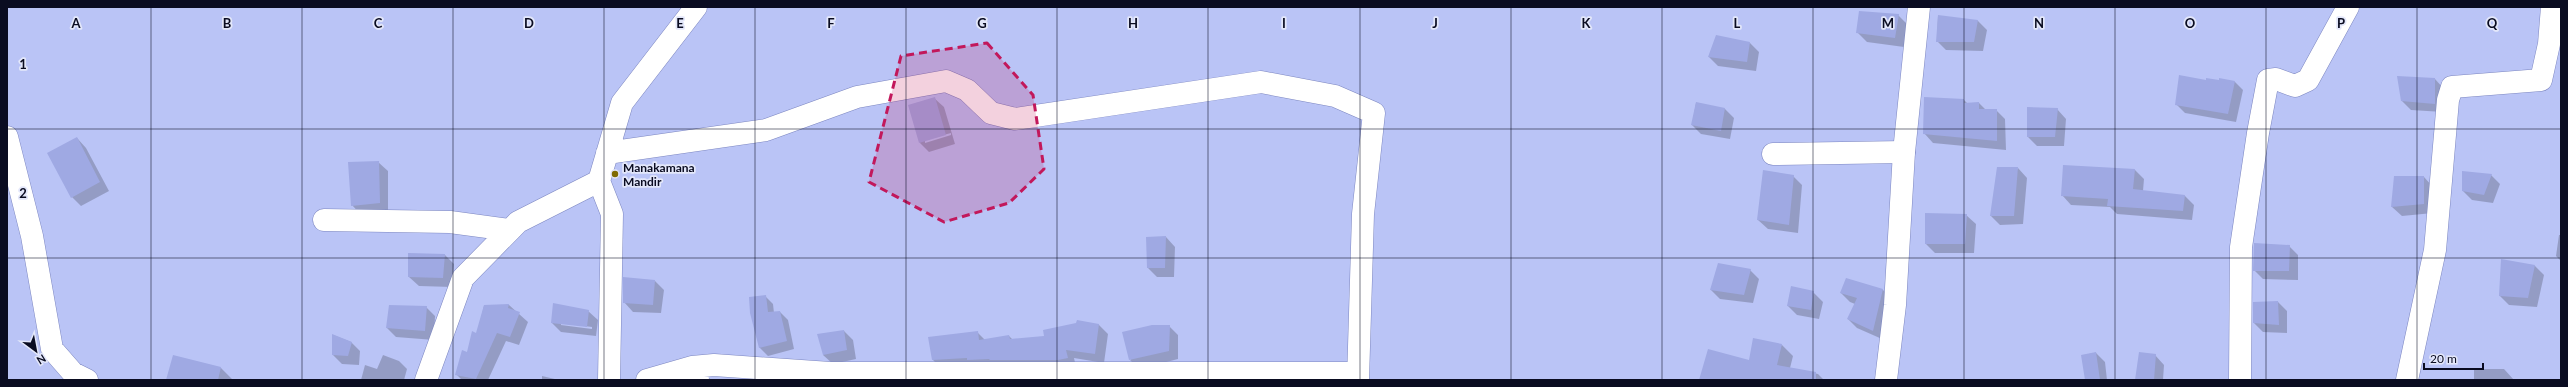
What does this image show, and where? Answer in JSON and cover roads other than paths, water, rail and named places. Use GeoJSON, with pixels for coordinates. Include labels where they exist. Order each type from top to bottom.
{"type":"FeatureCollection","features":[{"type":"Feature","properties":{"kind":"street"},"geometry":{"type":"LineString","coordinates":[[609,380],[612,214],[599,180],[622,103],[696,7]]}},
{"type":"Feature","properties":{"kind":"street"},"geometry":{"type":"LineString","coordinates":[[1886,380],[1895,305],[1904,152],[1920,7]]}},
{"type":"Feature","properties":{"kind":"street"},"geometry":{"type":"LineString","coordinates":[[2240,380],[2241,248],[2258,134],[2268,80],[2276,79],[2295,86],[2308,80],[2348,7]]}},
{"type":"Feature","properties":{"kind":"street"},"geometry":{"type":"LineString","coordinates":[[2407,380],[2435,250],[2448,100],[2452,87],[2541,80],[2549,44],[2552,7]]}},
{"type":"Feature","properties":{"kind":"street"},"geometry":{"type":"LineString","coordinates":[[607,153],[766,130],[858,97],[946,81],[968,90],[991,113],[1015,119],[1261,82],[1335,96],[1374,113],[1363,214],[1358,377],[830,372],[714,365],[695,374],[647,380]]}},
{"type":"Feature","properties":{"kind":"street"},"geometry":{"type":"LineString","coordinates":[[7,137],[32,236],[52,349],[73,373],[87,380]]}},
{"type":"Feature","properties":{"kind":"street"},"geometry":{"type":"LineString","coordinates":[[1773,154],[1904,152]]}},
{"type":"Feature","properties":{"kind":"street"},"geometry":{"type":"LineString","coordinates":[[426,380],[463,278],[518,222],[599,180]]}},
{"type":"Feature","properties":{"kind":"street"},"geometry":{"type":"LineString","coordinates":[[324,220],[450,222],[510,230]]}},
{"type":"Feature","properties":{"kind":"place","name":"Manakamana Mandir"},"geometry":{"type":"Point","coordinates":[615,174]}}]}
